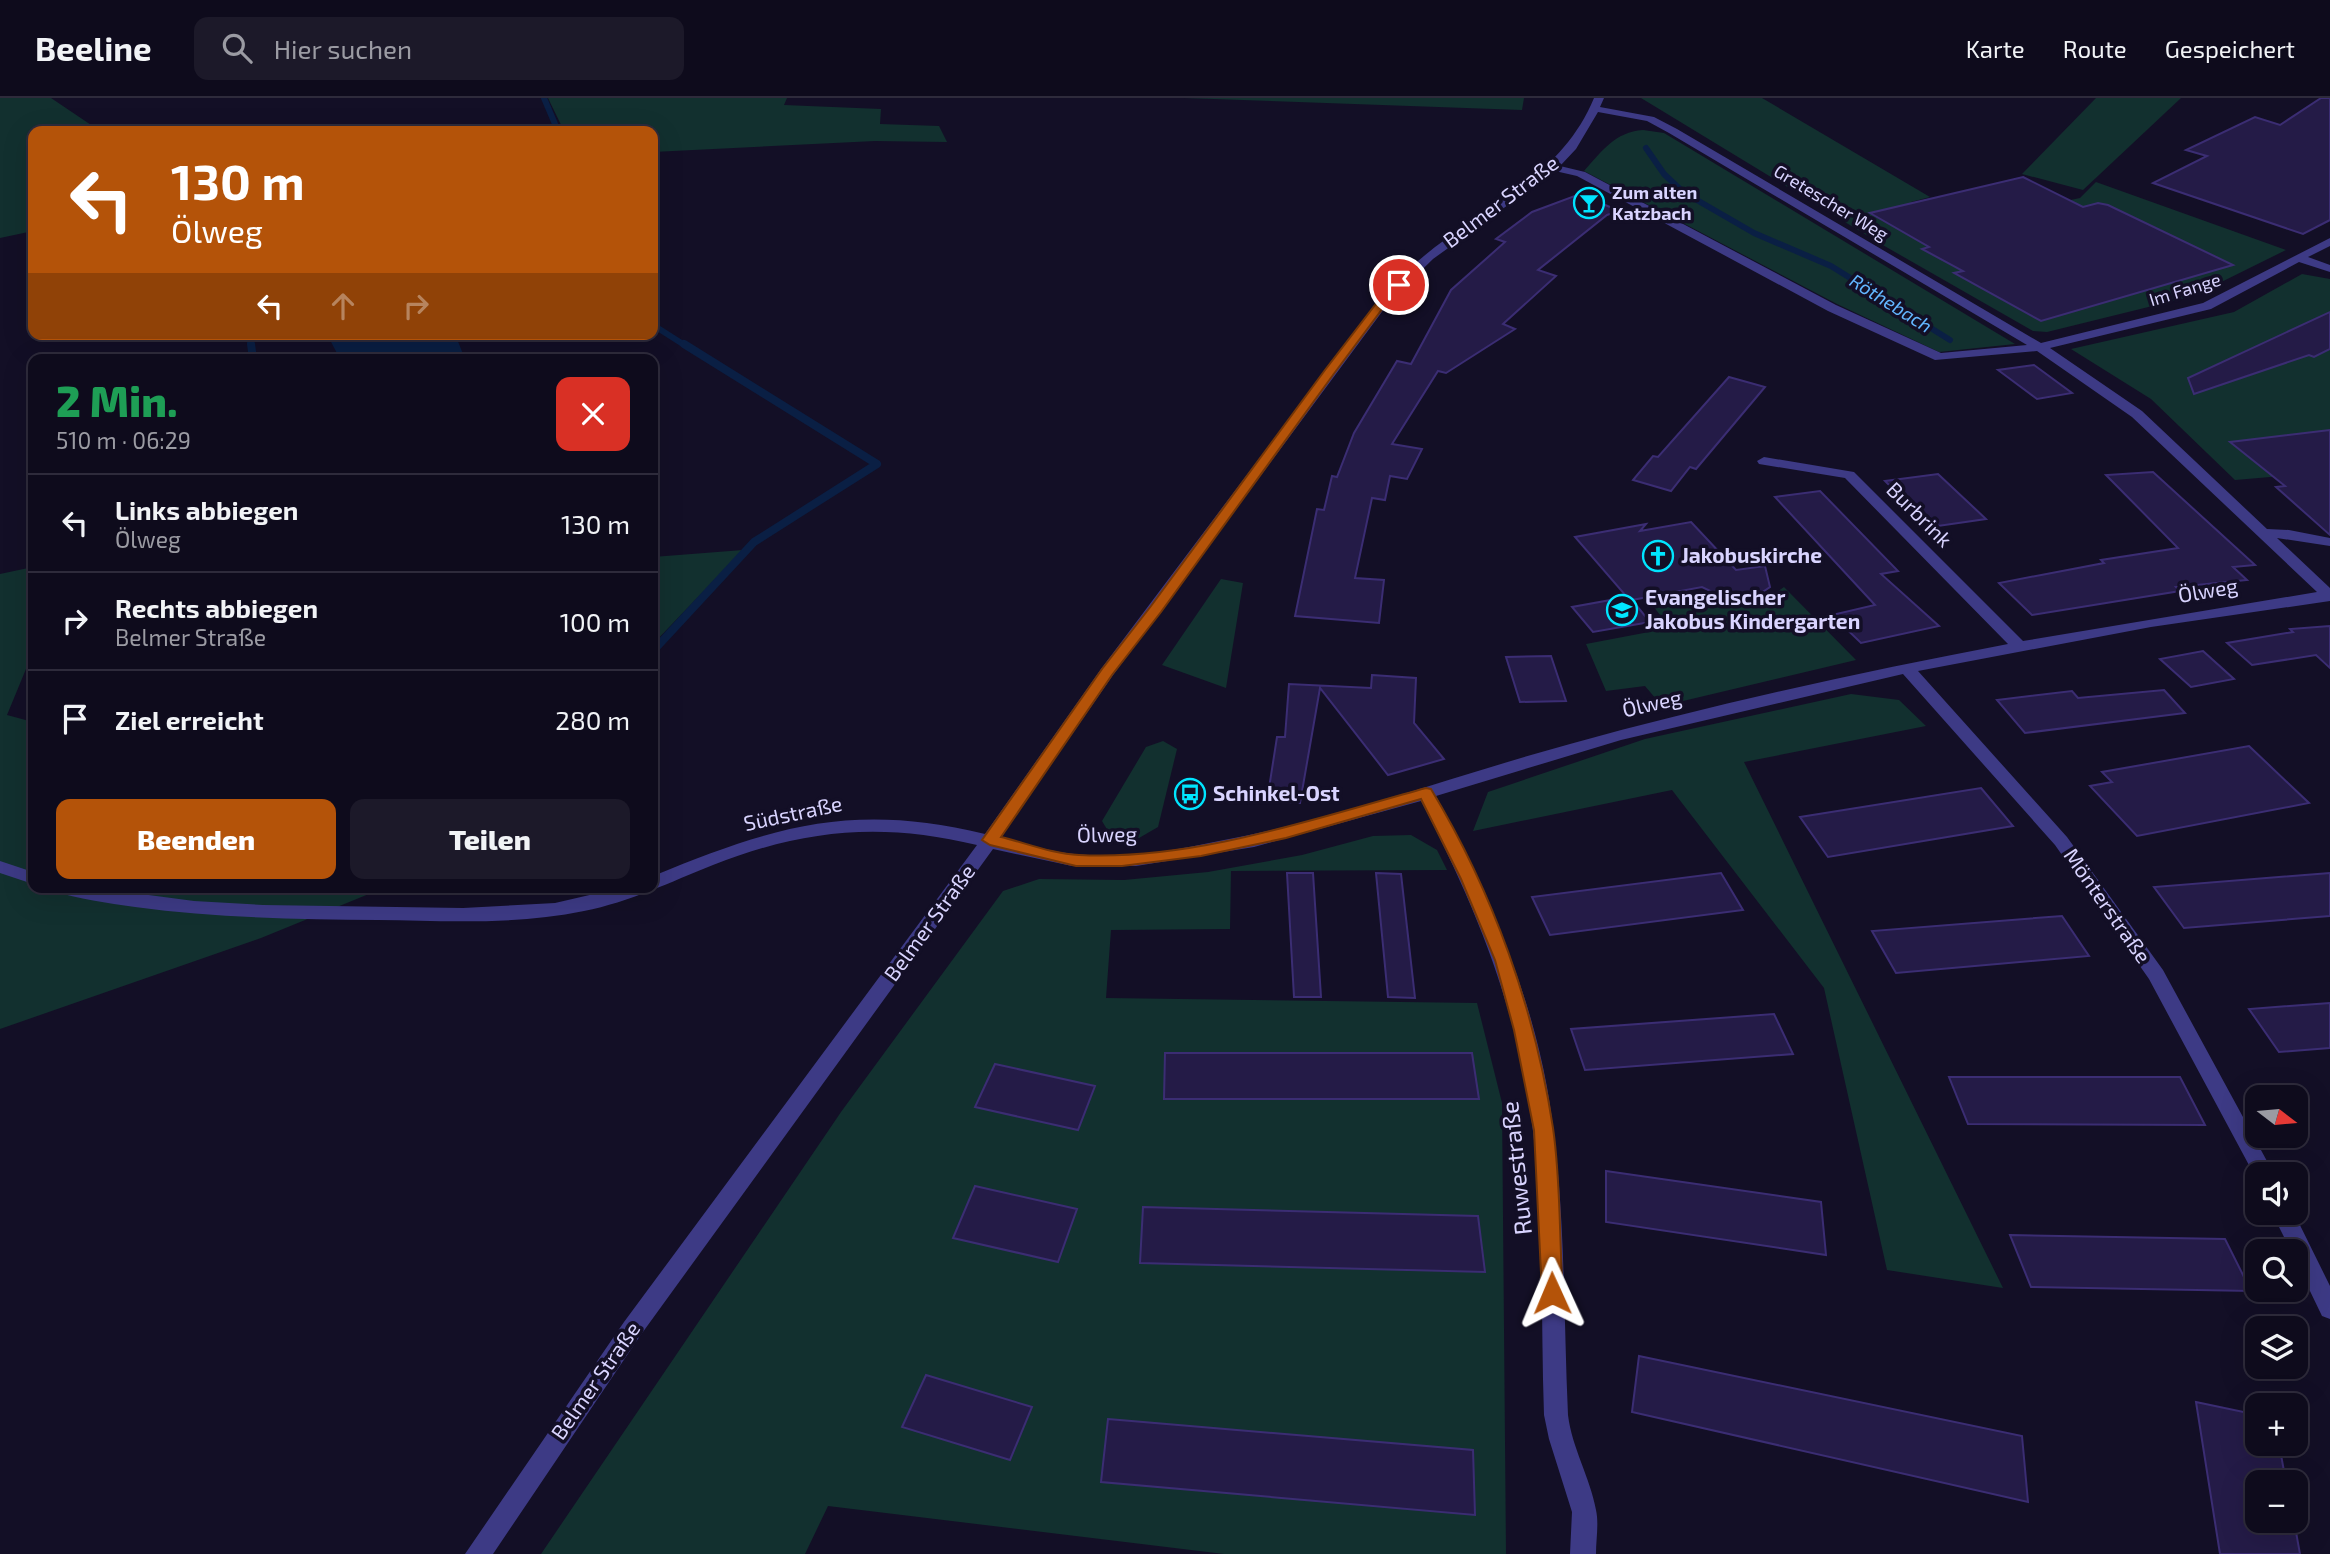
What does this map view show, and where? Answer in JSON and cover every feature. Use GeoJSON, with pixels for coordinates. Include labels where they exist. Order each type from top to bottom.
{"type":"FeatureCollection","features":[{"type":"Feature","properties":{"kind":"street","name":"Belmer Straße"},"geometry":{"type":"LineString","coordinates":[[478,1554],[632,1329],[990,840],[1107,672],[1386,298],[1427,258],[1552,167],[1570,150],[1597,104]]}},
{"type":"Feature","properties":{"kind":"street","name":"Gretescher Weg"},"geometry":{"type":"LineString","coordinates":[[1597,104],[1650,119],[1673,131],[2040,347],[2112,394],[2137,414],[2329,595]]}},
{"type":"Feature","properties":{"kind":"street"},"geometry":{"type":"LineString","coordinates":[[1552,167],[1581,174],[1832,308],[1939,357],[2040,347]]}},
{"type":"Feature","properties":{"kind":"street","name":"Im Fange"},"geometry":{"type":"LineString","coordinates":[[2040,347],[2207,306],[2330,240]]}},
{"type":"Feature","properties":{"kind":"street"},"geometry":{"type":"LineString","coordinates":[[2298,258],[2330,269]]}},
{"type":"Feature","properties":{"kind":"street","name":"Burbrink"},"geometry":{"type":"LineString","coordinates":[[1764,461],[1849,475],[2020,646]]}},
{"type":"Feature","properties":{"kind":"street"},"geometry":{"type":"LineString","coordinates":[[2263,533],[2289,534],[2330,542]]}},
{"type":"Feature","properties":{"kind":"street","name":"Ölweg"},"geometry":{"type":"LineString","coordinates":[[990,840],[1076,861],[1122,860],[1201,851],[1286,833],[1615,736],[1907,669],[2020,646],[2329,595]]}},
{"type":"Feature","properties":{"kind":"street","name":"Mönterstraße"},"geometry":{"type":"LineString","coordinates":[[1907,669],[2061,841],[2148,964],[2257,1162]]}},
{"type":"Feature","properties":{"kind":"street","name":"Ruwestraße"},"geometry":{"type":"LineString","coordinates":[[1426,793],[1469,879],[1503,960],[1523,1030],[1544,1130],[1551,1238],[1556,1420],[1584,1513],[1583,1554]]}},
{"type":"Feature","properties":{"kind":"street","name":"Südstraße"},"geometry":{"type":"LineString","coordinates":[[658,881],[770,838],[833,825],[883,823],[938,828],[990,840]]}},
{"type":"Feature","properties":{"kind":"street"},"geometry":{"type":"LineString","coordinates":[[0,867],[28,876]]}},
{"type":"Feature","properties":{"kind":"street"},"geometry":{"type":"LineString","coordinates":[[95,893],[170,905],[289,913],[432,914],[509,913],[569,907],[622,893]]}},
{"type":"Feature","properties":{"kind":"street"},"geometry":{"type":"LineString","coordinates":[[2289,1225],[2330,1308]]}},
{"type":"Feature","properties":{"kind":"green space"},"geometry":{"type":"Polygon","coordinates":[[[0,98],[51,98],[93,126],[28,126],[28,232],[0,238],[0,98]]]}},
{"type":"Feature","properties":{"kind":"green space"},"geometry":{"type":"Polygon","coordinates":[[[548,98],[787,98],[784,105],[881,109],[880,124],[939,126],[947,142],[875,141],[658,152],[658,126],[562,126],[548,98]]]}},
{"type":"Feature","properties":{"kind":"green space"},"geometry":{"type":"Polygon","coordinates":[[[1184,98],[1524,98],[1522,110],[1184,98]]]}},
{"type":"Feature","properties":{"kind":"green space"},"geometry":{"type":"Polygon","coordinates":[[[1641,98],[1762,98],[1930,197],[1911,202],[1950,226],[2080,198],[2096,182],[2286,250],[2193,296],[2047,332],[2033,331],[1881,244],[1641,98]]]}},
{"type":"Feature","properties":{"kind":"green space"},"geometry":{"type":"Polygon","coordinates":[[[2096,98],[2181,98],[2083,190],[2022,174],[2096,98]]]}},
{"type":"Feature","properties":{"kind":"green space"},"geometry":{"type":"Polygon","coordinates":[[[1643,130],[1664,133],[2015,344],[1939,352],[1837,304],[1584,171],[1603,150],[1624,134],[1643,130]]]}},
{"type":"Feature","properties":{"kind":"green space"},"geometry":{"type":"Polygon","coordinates":[[[2302,274],[2330,279],[2330,472],[2235,480],[2151,399],[2071,349],[2234,312],[2302,274]]]}},
{"type":"Feature","properties":{"kind":"green space"},"geometry":{"type":"Polygon","coordinates":[[[743,550],[658,639],[658,557],[743,550]]]}},
{"type":"Feature","properties":{"kind":"green space"},"geometry":{"type":"Polygon","coordinates":[[[28,568],[28,664],[7,715],[28,721],[28,893],[371,893],[261,938],[0,1029],[0,574],[28,568]]]}},
{"type":"Feature","properties":{"kind":"green space"},"geometry":{"type":"Polygon","coordinates":[[[1221,579],[1243,583],[1226,688],[1162,665],[1221,579]]]}},
{"type":"Feature","properties":{"kind":"green space"},"geometry":{"type":"Polygon","coordinates":[[[1784,587],[1856,660],[1662,706],[1645,686],[1606,691],[1586,644],[1670,628],[1650,602],[1699,593],[1723,604],[1761,603],[1784,587]]]}},
{"type":"Feature","properties":{"kind":"green space"},"geometry":{"type":"Polygon","coordinates":[[[1851,694],[1899,700],[1926,726],[1744,762],[2003,1288],[1887,1270],[1824,988],[1672,790],[1473,831],[1488,792],[1645,739],[1851,694]]]}},
{"type":"Feature","properties":{"kind":"green space"},"geometry":{"type":"Polygon","coordinates":[[[1163,741],[1177,749],[1158,827],[1139,838],[1111,836],[1102,821],[1146,747],[1163,741]]]}},
{"type":"Feature","properties":{"kind":"green space"},"geometry":{"type":"Polygon","coordinates":[[[1411,835],[1437,850],[1447,870],[1231,871],[1230,929],[1111,930],[1106,998],[1477,1003],[1502,1103],[1506,1554],[1224,1554],[828,1506],[805,1554],[541,1554],[841,1112],[1003,891],[1039,879],[1124,880],[1208,872],[1302,855],[1373,836],[1411,835]]]}},
{"type":"Feature","properties":{"kind":"water"},"geometry":{"type":"Polygon","coordinates":[[[330,340],[457,340],[463,354],[337,354],[330,340]]]}},
{"type":"Feature","properties":{"kind":"building"},"geometry":{"type":"Polygon","coordinates":[[[2321,98],[2330,98],[2330,220],[2303,234],[2153,183],[2207,156],[2186,150],[2255,117],[2280,125],[2321,98]]]}},
{"type":"Feature","properties":{"kind":"building"},"geometry":{"type":"Polygon","coordinates":[[[2023,177],[2083,207],[2098,203],[2108,205],[2233,265],[2041,321],[1954,273],[1963,271],[1922,249],[1929,247],[1870,213],[2023,177]]]}},
{"type":"Feature","properties":{"kind":"building"},"geometry":{"type":"Polygon","coordinates":[[[1580,194],[1619,211],[1607,215],[1538,270],[1556,276],[1503,324],[1515,329],[1446,373],[1438,371],[1392,444],[1422,449],[1407,479],[1390,476],[1385,500],[1372,498],[1355,578],[1384,580],[1379,623],[1295,616],[1317,509],[1324,510],[1332,476],[1337,477],[1354,433],[1397,361],[1411,364],[1451,290],[1505,242],[1496,239],[1532,212],[1580,194]]]}},
{"type":"Feature","properties":{"kind":"building"},"geometry":{"type":"Polygon","coordinates":[[[2330,312],[2330,349],[2314,357],[2309,355],[2194,394],[2188,378],[2330,312]]]}},
{"type":"Feature","properties":{"kind":"building"},"geometry":{"type":"Polygon","coordinates":[[[2034,365],[2072,393],[2037,399],[1998,370],[2034,365]]]}},
{"type":"Feature","properties":{"kind":"building"},"geometry":{"type":"Polygon","coordinates":[[[1729,377],[1765,387],[1696,469],[1690,467],[1671,491],[1633,480],[1653,456],[1658,457],[1729,377]]]}},
{"type":"Feature","properties":{"kind":"building"},"geometry":{"type":"Polygon","coordinates":[[[2330,430],[2330,535],[2276,487],[2285,486],[2230,442],[2330,430]]]}},
{"type":"Feature","properties":{"kind":"building"},"geometry":{"type":"Polygon","coordinates":[[[2153,472],[2255,565],[2233,567],[2247,580],[2176,587],[2180,591],[2032,615],[1999,583],[2104,563],[2101,560],[2178,548],[2106,475],[2153,472]]]}},
{"type":"Feature","properties":{"kind":"building"},"geometry":{"type":"Polygon","coordinates":[[[1938,474],[1986,519],[1931,527],[1885,481],[1938,474]]]}},
{"type":"Feature","properties":{"kind":"building"},"geometry":{"type":"Polygon","coordinates":[[[1820,491],[1898,571],[1881,574],[1939,626],[1861,643],[1832,615],[1875,605],[1775,497],[1820,491]]]}},
{"type":"Feature","properties":{"kind":"building","name":"Jakobuskirche"},"geometry":{"type":"Polygon","coordinates":[[[1691,522],[1736,570],[1765,566],[1770,587],[1755,597],[1725,598],[1702,587],[1632,600],[1650,622],[1593,632],[1572,607],[1627,597],[1575,537],[1646,524],[1640,531],[1691,522]]]}},
{"type":"Feature","properties":{"kind":"building"},"geometry":{"type":"Polygon","coordinates":[[[2330,626],[2330,668],[2316,655],[2252,665],[2227,643],[2293,632],[2290,629],[2330,626]]]}},
{"type":"Feature","properties":{"kind":"building"},"geometry":{"type":"Polygon","coordinates":[[[2203,651],[2234,679],[2191,687],[2160,659],[2203,651]]]}},
{"type":"Feature","properties":{"kind":"building"},"geometry":{"type":"Polygon","coordinates":[[[1551,656],[1566,701],[1520,702],[1506,657],[1551,656]]]}},
{"type":"Feature","properties":{"kind":"building"},"geometry":{"type":"Polygon","coordinates":[[[1372,675],[1416,678],[1414,723],[1444,759],[1388,775],[1320,688],[1300,803],[1267,801],[1277,737],[1285,737],[1289,684],[1371,688],[1372,675]]]}},
{"type":"Feature","properties":{"kind":"building"},"geometry":{"type":"Polygon","coordinates":[[[2164,690],[2185,713],[2025,733],[1997,700],[2072,691],[2078,698],[2164,690]]]}},
{"type":"Feature","properties":{"kind":"building"},"geometry":{"type":"Polygon","coordinates":[[[2249,746],[2309,803],[2137,836],[2090,786],[2112,782],[2102,772],[2249,746]]]}},
{"type":"Feature","properties":{"kind":"building"},"geometry":{"type":"Polygon","coordinates":[[[1981,788],[2013,826],[1828,857],[1800,817],[1981,788]]]}},
{"type":"Feature","properties":{"kind":"building"},"geometry":{"type":"Polygon","coordinates":[[[1287,873],[1313,873],[1321,997],[1294,997],[1287,873]]]}},
{"type":"Feature","properties":{"kind":"building"},"geometry":{"type":"Polygon","coordinates":[[[1376,873],[1401,874],[1415,998],[1388,997],[1376,873]]]}},
{"type":"Feature","properties":{"kind":"building"},"geometry":{"type":"Polygon","coordinates":[[[1721,873],[1743,910],[1550,935],[1532,897],[1721,873]]]}},
{"type":"Feature","properties":{"kind":"building"},"geometry":{"type":"Polygon","coordinates":[[[2330,873],[2330,916],[2184,928],[2154,887],[2330,873]]]}},
{"type":"Feature","properties":{"kind":"building"},"geometry":{"type":"Polygon","coordinates":[[[2062,916],[2089,956],[1896,973],[1872,931],[2062,916]]]}},
{"type":"Feature","properties":{"kind":"building"},"geometry":{"type":"Polygon","coordinates":[[[2330,1003],[2330,1048],[2279,1052],[2249,1009],[2330,1003]]]}},
{"type":"Feature","properties":{"kind":"building"},"geometry":{"type":"Polygon","coordinates":[[[1774,1014],[1793,1054],[1585,1070],[1571,1029],[1774,1014]]]}},
{"type":"Feature","properties":{"kind":"building"},"geometry":{"type":"Polygon","coordinates":[[[1165,1053],[1472,1053],[1479,1099],[1164,1099],[1165,1053]]]}},
{"type":"Feature","properties":{"kind":"building"},"geometry":{"type":"Polygon","coordinates":[[[995,1064],[1095,1086],[1078,1130],[975,1107],[995,1064]]]}},
{"type":"Feature","properties":{"kind":"building"},"geometry":{"type":"Polygon","coordinates":[[[1949,1077],[2180,1077],[2205,1125],[1968,1124],[1949,1077]]]}},
{"type":"Feature","properties":{"kind":"building"},"geometry":{"type":"Polygon","coordinates":[[[1606,1171],[1821,1202],[1826,1255],[1606,1222],[1606,1171]]]}},
{"type":"Feature","properties":{"kind":"building"},"geometry":{"type":"Polygon","coordinates":[[[975,1186],[1077,1209],[1058,1262],[953,1238],[975,1186]]]}},
{"type":"Feature","properties":{"kind":"building"},"geometry":{"type":"Polygon","coordinates":[[[1143,1207],[1478,1216],[1485,1272],[1140,1263],[1143,1207]]]}},
{"type":"Feature","properties":{"kind":"building"},"geometry":{"type":"Polygon","coordinates":[[[2010,1235],[2225,1239],[2245,1279],[2245,1291],[2031,1287],[2010,1235]]]}},
{"type":"Feature","properties":{"kind":"building"},"geometry":{"type":"Polygon","coordinates":[[[1639,1356],[2022,1436],[2028,1502],[1632,1412],[1639,1356]]]}},
{"type":"Feature","properties":{"kind":"building"},"geometry":{"type":"Polygon","coordinates":[[[926,1375],[1032,1407],[1010,1460],[902,1427],[926,1375]]]}},
{"type":"Feature","properties":{"kind":"building"},"geometry":{"type":"Polygon","coordinates":[[[2196,1402],[2245,1412],[2245,1456],[2281,1456],[2284,1470],[2245,1470],[2245,1533],[2296,1533],[2300,1554],[2220,1554],[2196,1402]]]}},
{"type":"Feature","properties":{"kind":"building"},"geometry":{"type":"Polygon","coordinates":[[[1108,1419],[1473,1450],[1475,1515],[1101,1482],[1108,1419]]]}},
{"type":"Feature","properties":{"kind":"waterway"},"geometry":{"type":"LineString","coordinates":[[544,98],[556,126]]}},
{"type":"Feature","properties":{"kind":"waterway","name":"Röthebach"},"geometry":{"type":"LineString","coordinates":[[1646,148],[1664,174],[1683,192],[1754,233],[1831,266],[1950,340]]}},
{"type":"Feature","properties":{"kind":"waterway"},"geometry":{"type":"LineString","coordinates":[[658,328],[686,346]]}},
{"type":"Feature","properties":{"kind":"waterway"},"geometry":{"type":"LineString","coordinates":[[250,340],[251,346]]}},
{"type":"Feature","properties":{"kind":"waterway"},"geometry":{"type":"LineString","coordinates":[[251,344],[252,354]]}},
{"type":"Feature","properties":{"kind":"waterway"},"geometry":{"type":"LineString","coordinates":[[658,646],[754,542],[877,464],[684,344]]}},
{"type":"Feature","properties":{"kind":"place","name":"Zum alten Katzbach"},"geometry":{"type":"Point","coordinates":[1589,203]}},
{"type":"Feature","properties":{"kind":"place","name":"Jakobuskirche"},"geometry":{"type":"Point","coordinates":[1658,556]}},
{"type":"Feature","properties":{"kind":"place","name":"Evangelischer Jakobus Kindergarten"},"geometry":{"type":"Point","coordinates":[1622,610]}},
{"type":"Feature","properties":{"kind":"place","name":"Schinkel-Ost"},"geometry":{"type":"Point","coordinates":[1190,794]}},
{"type":"Feature","properties":{"kind":"route"},"geometry":{"type":"LineString","coordinates":[[1399,285],[1329,373],[1107,672],[990,840],[1076,861],[1122,860],[1201,851],[1286,833],[1426,793],[1469,879],[1503,960],[1523,1030],[1544,1130],[1552,1293]]}}]}
